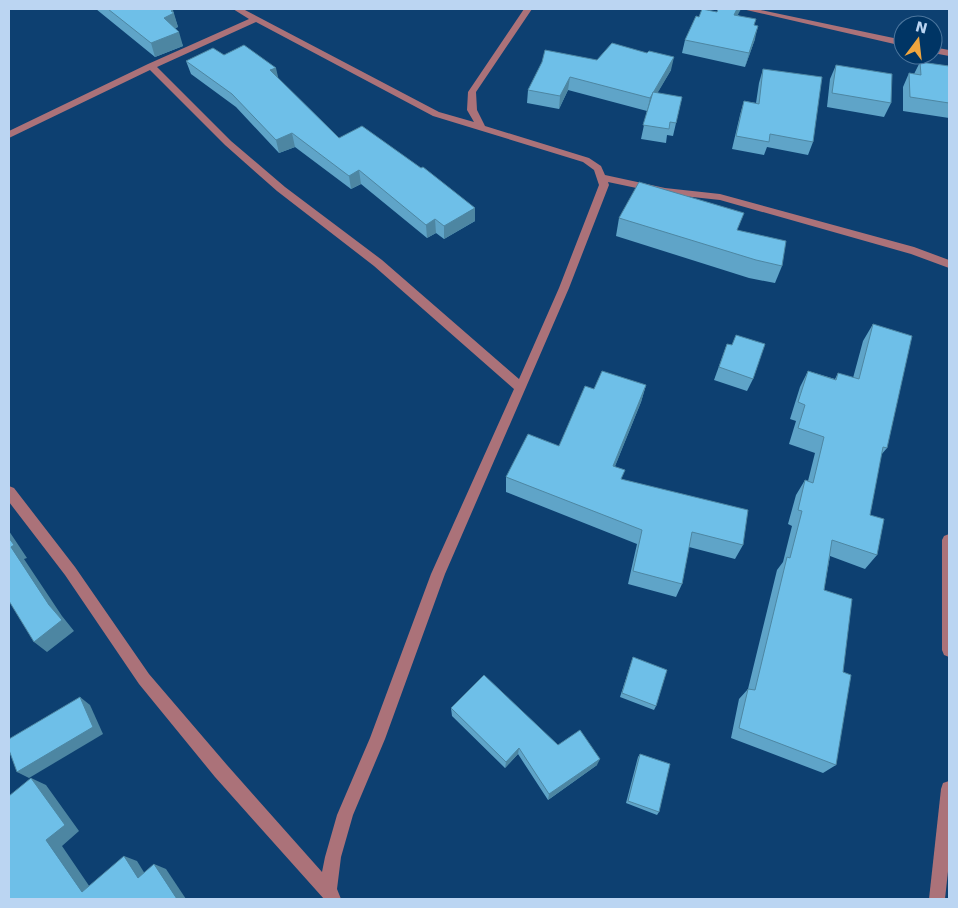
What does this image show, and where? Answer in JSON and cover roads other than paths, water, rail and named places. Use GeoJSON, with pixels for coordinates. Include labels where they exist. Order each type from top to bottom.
{"type":"FeatureCollection","features":[{"type":"Feature","properties":{"kind":"street"},"geometry":{"type":"LineString","coordinates":[[237,9],[436,114],[586,160],[598,168],[604,185],[521,388],[438,574],[332,857],[330,895]]}},
{"type":"Feature","properties":{"kind":"street"},"geometry":{"type":"LineString","coordinates":[[481,128],[472,110],[472,92],[528,9]]}},
{"type":"Feature","properties":{"kind":"street"},"geometry":{"type":"LineString","coordinates":[[746,9],[893,41]]}},
{"type":"Feature","properties":{"kind":"street"},"geometry":{"type":"LineString","coordinates":[[9,135],[151,66],[256,20]]}},
{"type":"Feature","properties":{"kind":"street"},"geometry":{"type":"LineString","coordinates":[[151,66],[228,144],[281,189],[378,263],[521,388]]}},
{"type":"Feature","properties":{"kind":"street"},"geometry":{"type":"LineString","coordinates":[[601,177],[665,191],[720,197],[914,251],[949,264]]}},
{"type":"Feature","properties":{"kind":"street"},"geometry":{"type":"LineString","coordinates":[[9,492],[70,571],[144,679],[221,771],[330,895]]}},
{"type":"Feature","properties":{"kind":"street"},"geometry":{"type":"LineString","coordinates":[[949,540],[949,650]]}},
{"type":"Feature","properties":{"kind":"street"},"geometry":{"type":"LineString","coordinates":[[937,899],[949,790]]}}]}
